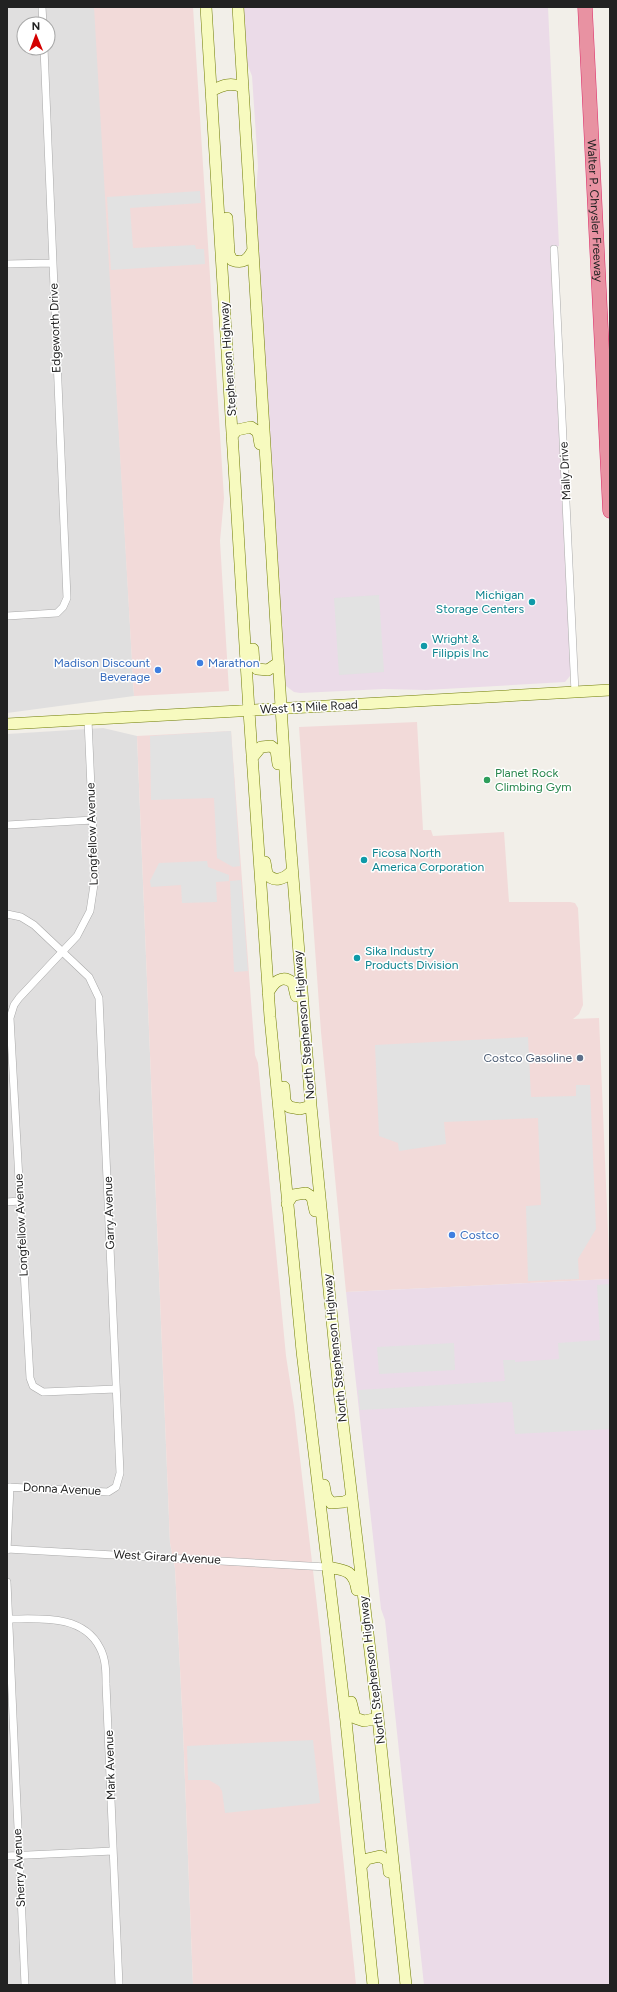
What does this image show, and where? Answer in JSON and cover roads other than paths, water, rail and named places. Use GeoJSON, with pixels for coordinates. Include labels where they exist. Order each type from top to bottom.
{"type":"FeatureCollection","features":[{"type":"Feature","properties":{"kind":"highway","name":"Walter P. Chrysler Freeway"},"geometry":{"type":"LineString","coordinates":[[585,7],[610,511]]}},
{"type":"Feature","properties":{"kind":"main road","name":"Stephenson Highway"},"geometry":{"type":"LineString","coordinates":[[206,7],[249,711]]}},
{"type":"Feature","properties":{"kind":"main road"},"geometry":{"type":"LineString","coordinates":[[238,7],[281,709]]}},
{"type":"Feature","properties":{"kind":"main road"},"geometry":{"type":"LineString","coordinates":[[211,91],[225,84],[234,84],[243,87]]}},
{"type":"Feature","properties":{"kind":"main road"},"geometry":{"type":"LineString","coordinates":[[215,151],[224,174],[229,254],[232,260],[244,262],[249,258],[253,250]]}},
{"type":"Feature","properties":{"kind":"main road"},"geometry":{"type":"LineString","coordinates":[[232,436],[238,430],[248,427],[255,429],[260,436],[266,553],[272,576]]}},
{"type":"Feature","properties":{"kind":"main road"},"geometry":{"type":"LineString","coordinates":[[240,565],[248,581],[254,665],[257,669],[262,671],[273,668],[278,663]]}},
{"type":"Feature","properties":{"kind":"main road","name":"West 13 Mile Road"},"geometry":{"type":"LineString","coordinates":[[7,724],[610,690]]}},
{"type":"Feature","properties":{"kind":"main road","name":"North Stephenson Highway"},"geometry":{"type":"LineString","coordinates":[[281,709],[291,872],[329,1292],[373,1670],[406,1985]]}},
{"type":"Feature","properties":{"kind":"main road"},"geometry":{"type":"LineString","coordinates":[[249,711],[268,993],[287,1204],[307,1393],[362,1865],[373,1985]]}},
{"type":"Feature","properties":{"kind":"main road"},"geometry":{"type":"LineString","coordinates":[[252,758],[260,747],[271,746],[276,750],[282,822],[290,849]]}},
{"type":"Feature","properties":{"kind":"main road"},"geometry":{"type":"LineString","coordinates":[[254,787],[261,799],[267,874],[269,877],[277,879],[286,877],[291,872]]}},
{"type":"Feature","properties":{"kind":"main road"},"geometry":{"type":"LineString","coordinates":[[268,993],[277,980],[290,980],[294,986],[297,1007],[304,1021]]}},
{"type":"Feature","properties":{"kind":"main road"},"geometry":{"type":"LineString","coordinates":[[275,1068],[283,1075],[286,1104],[296,1109],[311,1106]]}},
{"type":"Feature","properties":{"kind":"main road"},"geometry":{"type":"LineString","coordinates":[[287,1204],[293,1195],[299,1193],[312,1197],[314,1201],[321,1273],[329,1292]]}},
{"type":"Feature","properties":{"kind":"main road"},"geometry":{"type":"LineString","coordinates":[[307,1393],[316,1416],[326,1496],[331,1503],[338,1504],[352,1498]]}},
{"type":"Feature","properties":{"kind":"main road"},"geometry":{"type":"LineString","coordinates":[[327,1567],[343,1570],[352,1575],[355,1579],[364,1652],[373,1670]]}},
{"type":"Feature","properties":{"kind":"main road"},"geometry":{"type":"LineString","coordinates":[[333,1612],[342,1634],[352,1714],[355,1718],[364,1721],[378,1718]]}},
{"type":"Feature","properties":{"kind":"main road"},"geometry":{"type":"LineString","coordinates":[[362,1865],[373,1856],[380,1856],[388,1861],[396,1941],[403,1961]]}},
{"type":"Feature","properties":{"kind":"street","name":"Edgeworth Drive"},"geometry":{"type":"LineString","coordinates":[[7,616],[51,614],[63,607],[67,594],[44,56]]}},
{"type":"Feature","properties":{"kind":"street","name":"Mally Drive"},"geometry":{"type":"LineString","coordinates":[[554,249],[575,692]]}},
{"type":"Feature","properties":{"kind":"street"},"geometry":{"type":"LineString","coordinates":[[7,264],[52,263]]}},
{"type":"Feature","properties":{"kind":"street","name":"Longfellow Avenue"},"geometry":{"type":"LineString","coordinates":[[88,720],[95,878],[92,905],[77,936],[17,1002],[10,1018],[10,1102],[19,1201],[28,1356],[31,1382],[36,1388],[43,1392],[116,1389]]}},
{"type":"Feature","properties":{"kind":"street"},"geometry":{"type":"LineString","coordinates":[[7,825],[93,820]]}},
{"type":"Feature","properties":{"kind":"street","name":"Garry Avenue"},"geometry":{"type":"LineString","coordinates":[[7,914],[21,917],[30,921],[89,977],[95,988],[100,1005],[120,1473],[116,1487]]}},
{"type":"Feature","properties":{"kind":"street"},"geometry":{"type":"LineString","coordinates":[[7,1002],[17,1002]]}},
{"type":"Feature","properties":{"kind":"street"},"geometry":{"type":"LineString","coordinates":[[7,1202],[19,1201]]}},
{"type":"Feature","properties":{"kind":"street"},"geometry":{"type":"LineString","coordinates":[[7,1549],[9,1487]]}},
{"type":"Feature","properties":{"kind":"street","name":"Donna Avenue"},"geometry":{"type":"LineString","coordinates":[[9,1487],[108,1492],[116,1487]]}},
{"type":"Feature","properties":{"kind":"street","name":"West Girard Avenue"},"geometry":{"type":"LineString","coordinates":[[7,1549],[327,1567]]}},
{"type":"Feature","properties":{"kind":"street","name":"Sherry Avenue"},"geometry":{"type":"LineString","coordinates":[[7,1582],[24,1985]]}},
{"type":"Feature","properties":{"kind":"street","name":"Mark Avenue"},"geometry":{"type":"LineString","coordinates":[[9,1619],[70,1622],[82,1627],[101,1648],[105,1672],[119,1985]]}},
{"type":"Feature","properties":{"kind":"street"},"geometry":{"type":"LineString","coordinates":[[7,1856],[113,1851]]}},
{"type":"Feature","properties":{"kind":"place","name":"Michigan Storage Centers"},"geometry":{"type":"Point","coordinates":[532,602]}},
{"type":"Feature","properties":{"kind":"place","name":"Wright & Filippis Inc"},"geometry":{"type":"Point","coordinates":[424,646]}},
{"type":"Feature","properties":{"kind":"place","name":"Marathon"},"geometry":{"type":"Point","coordinates":[200,663]}},
{"type":"Feature","properties":{"kind":"place","name":"Madison Discount Beverage"},"geometry":{"type":"Point","coordinates":[158,670]}},
{"type":"Feature","properties":{"kind":"place","name":"Planet Rock Climbing Gym"},"geometry":{"type":"Point","coordinates":[487,780]}},
{"type":"Feature","properties":{"kind":"place","name":"Ficosa North America Corporation"},"geometry":{"type":"Point","coordinates":[364,860]}},
{"type":"Feature","properties":{"kind":"place","name":"Sika Industry Products Division"},"geometry":{"type":"Point","coordinates":[357,958]}},
{"type":"Feature","properties":{"kind":"place","name":"Costco Gasoline"},"geometry":{"type":"Point","coordinates":[580,1058]}},
{"type":"Feature","properties":{"kind":"place","name":"Costco"},"geometry":{"type":"Point","coordinates":[452,1235]}}]}
